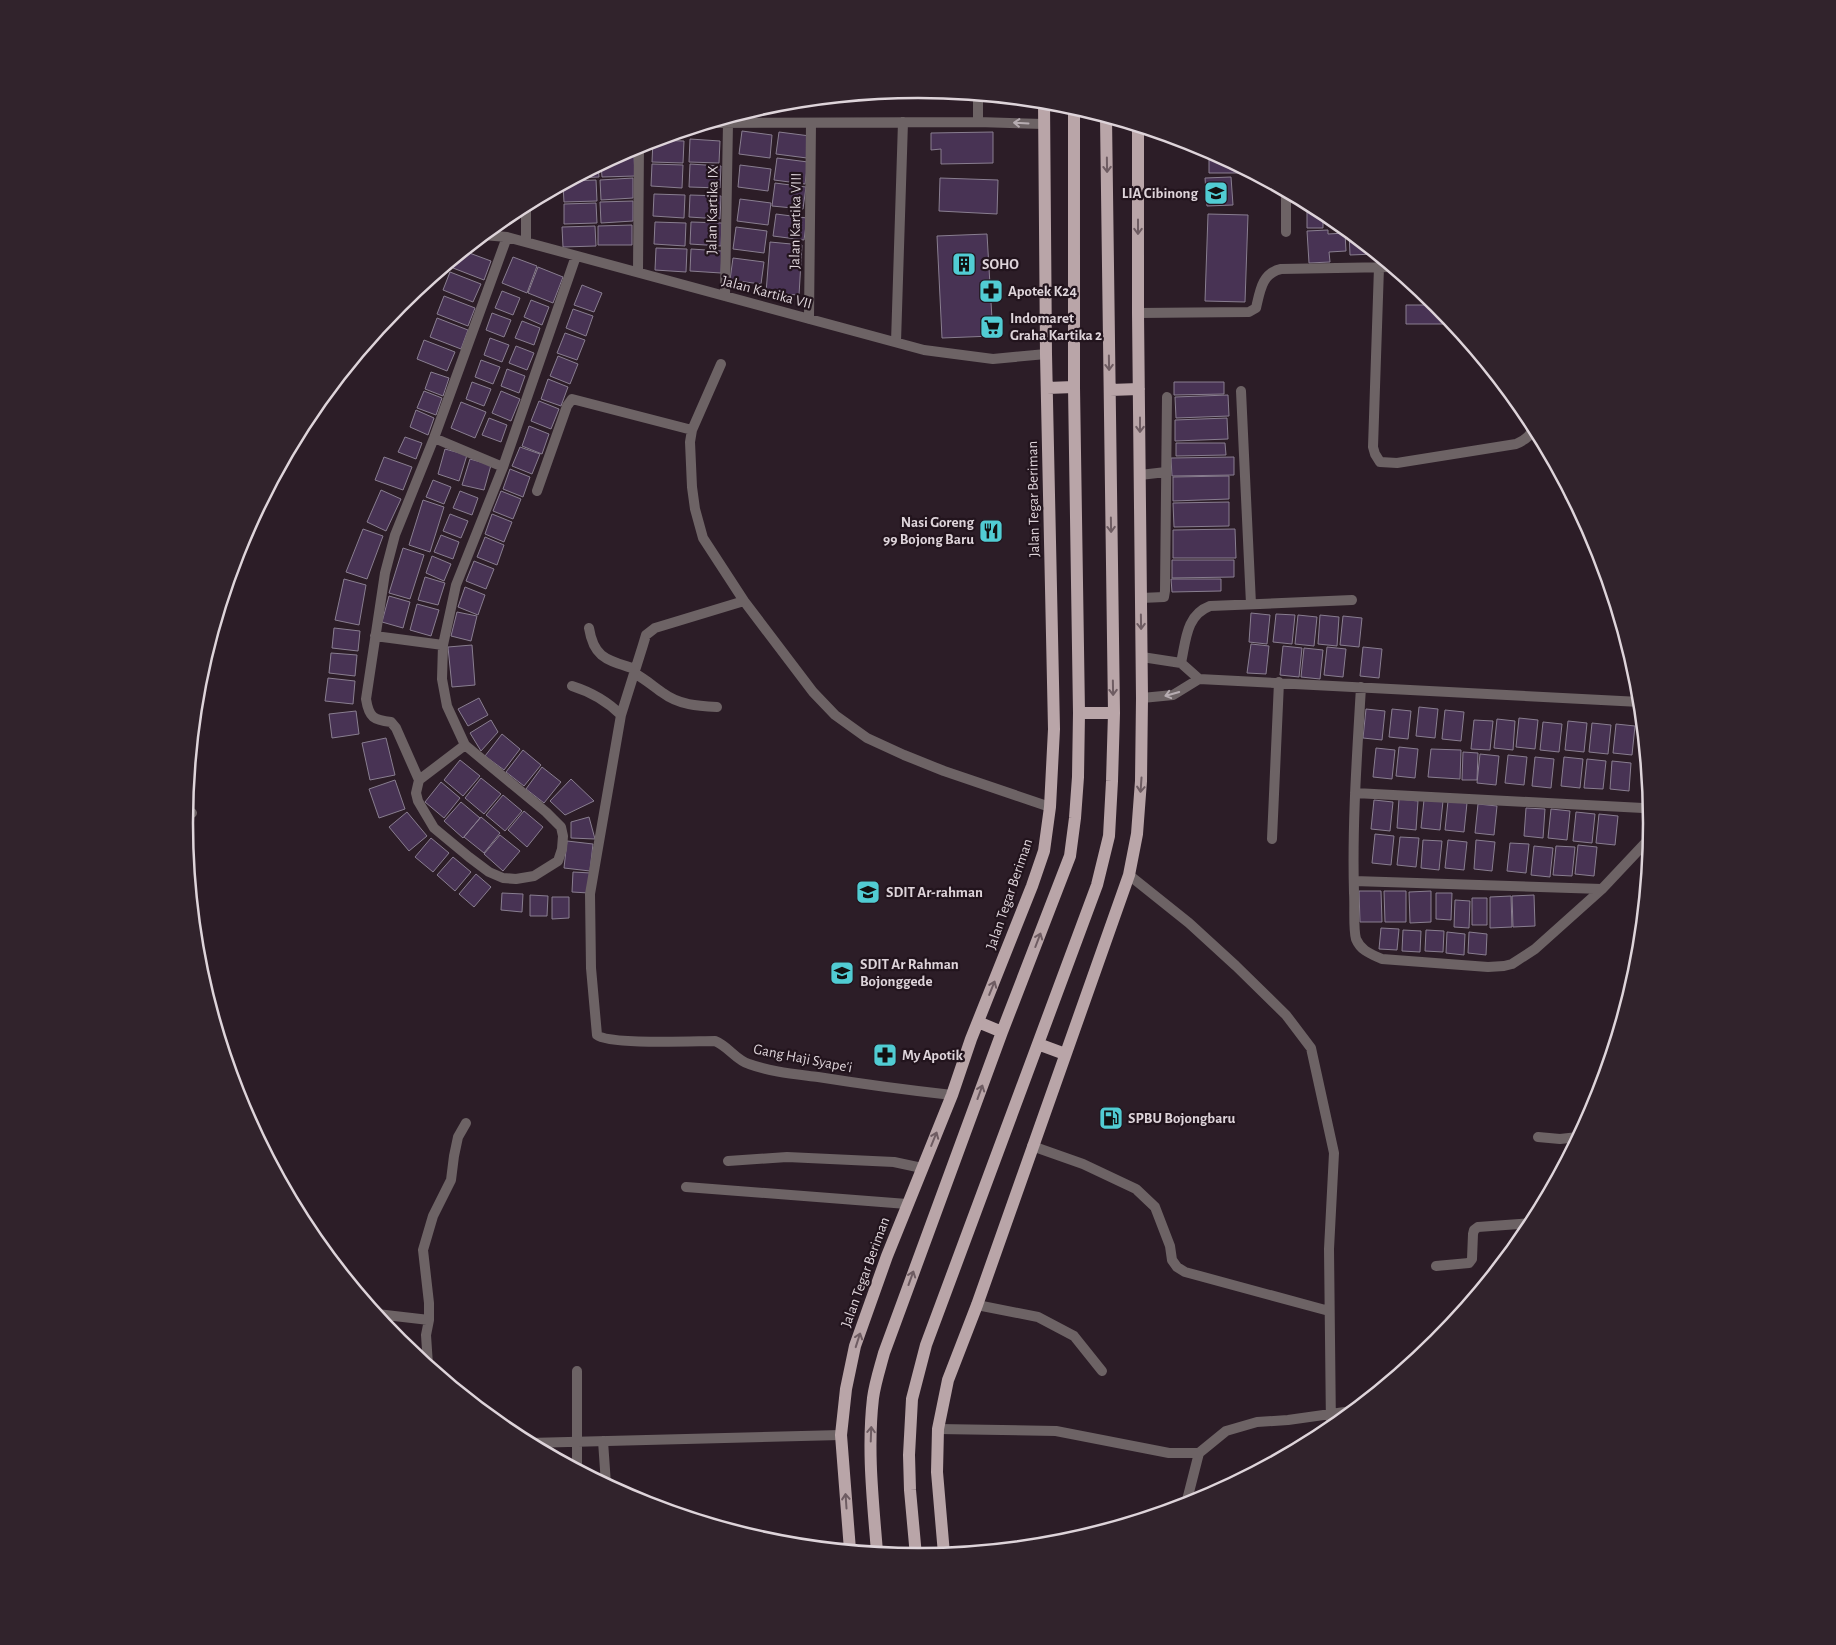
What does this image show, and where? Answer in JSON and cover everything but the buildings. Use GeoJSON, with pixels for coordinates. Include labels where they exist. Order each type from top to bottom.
{"type":"FeatureCollection","features":[{"type":"Feature","properties":{"kind":"main road","name":"Jalan Tegar Beriman"},"geometry":{"type":"LineString","coordinates":[[850,1544],[841,1435],[846,1390],[856,1346],[887,1256],[952,1095],[978,1022],[1032,886],[1044,851],[1050,807],[1054,730],[1046,354],[1044,109]]}},
{"type":"Feature","properties":{"kind":"main road"},"geometry":{"type":"LineString","coordinates":[[877,1546],[870,1434],[874,1396],[884,1353],[1002,1032],[1070,856],[1078,777],[1079,713],[1074,387],[1074,115]]}},
{"type":"Feature","properties":{"kind":"main road"},"geometry":{"type":"LineString","coordinates":[[915,1548],[909,1455],[912,1399],[926,1345],[1097,885],[1109,836],[1114,713],[1106,122]]}},
{"type":"Feature","properties":{"kind":"main road"},"geometry":{"type":"LineString","coordinates":[[943,1547],[937,1472],[938,1429],[948,1380],[977,1305],[1129,875],[1137,834],[1141,781],[1142,698],[1138,132]]}},
{"type":"Feature","properties":{"kind":"main road"},"geometry":{"type":"LineString","coordinates":[[1047,388],[1074,387]]}},
{"type":"Feature","properties":{"kind":"main road"},"geometry":{"type":"LineString","coordinates":[[1110,390],[1139,389]]}},
{"type":"Feature","properties":{"kind":"main road"},"geometry":{"type":"LineString","coordinates":[[1079,713],[1114,713]]}},
{"type":"Feature","properties":{"kind":"main road"},"geometry":{"type":"LineString","coordinates":[[978,1022],[1002,1032]]}},
{"type":"Feature","properties":{"kind":"main road"},"geometry":{"type":"LineString","coordinates":[[1038,1044],[1065,1054]]}},
{"type":"Feature","properties":{"kind":"main road"},"geometry":{"type":"LineString","coordinates":[[937,1547],[942,1535]]}},
{"type":"Feature","properties":{"kind":"street"},"geometry":{"type":"LineString","coordinates":[[978,100],[978,122]]}},
{"type":"Feature","properties":{"kind":"street"},"geometry":{"type":"LineString","coordinates":[[896,342],[902,122]]}},
{"type":"Feature","properties":{"kind":"street"},"geometry":{"type":"LineString","coordinates":[[728,123],[998,122],[1044,124]]}},
{"type":"Feature","properties":{"kind":"street","name":"Jalan Kartika IX"},"geometry":{"type":"LineString","coordinates":[[726,296],[728,123]]}},
{"type":"Feature","properties":{"kind":"street","name":"Jalan Kartika VIII"},"geometry":{"type":"LineString","coordinates":[[809,319],[811,123]]}},
{"type":"Feature","properties":{"kind":"street"},"geometry":{"type":"LineString","coordinates":[[638,272],[639,154]]}},
{"type":"Feature","properties":{"kind":"street"},"geometry":{"type":"LineString","coordinates":[[1286,198],[1286,232]]}},
{"type":"Feature","properties":{"kind":"street"},"geometry":{"type":"LineString","coordinates":[[526,213],[526,242]]}},
{"type":"Feature","properties":{"kind":"street","name":"Jalan Kartika VII"},"geometry":{"type":"LineString","coordinates":[[493,236],[526,242],[924,350],[993,358],[1046,354]]}},
{"type":"Feature","properties":{"kind":"street"},"geometry":{"type":"LineString","coordinates":[[507,237],[434,438],[395,535],[385,573],[366,700],[368,710],[378,720],[391,722],[396,728],[419,780],[416,793],[418,802],[434,828],[489,872],[503,878],[516,879],[534,876],[546,870],[558,861],[564,836],[561,827],[546,812],[465,745],[447,706],[442,680],[443,645],[456,585],[503,467],[576,256]]}},
{"type":"Feature","properties":{"kind":"street"},"geometry":{"type":"LineString","coordinates":[[1380,267],[1373,447],[1380,462],[1397,463],[1516,444],[1526,439],[1529,434]]}},
{"type":"Feature","properties":{"kind":"street"},"geometry":{"type":"LineString","coordinates":[[1138,313],[1249,312],[1256,308],[1267,275],[1272,270],[1384,267]]}},
{"type":"Feature","properties":{"kind":"street"},"geometry":{"type":"LineString","coordinates":[[721,364],[692,430],[690,442],[692,487],[695,510],[703,538],[744,601],[813,692],[835,715],[867,738],[944,771],[1050,807]]}},
{"type":"Feature","properties":{"kind":"street"},"geometry":{"type":"LineString","coordinates":[[1241,391],[1251,604]]}},
{"type":"Feature","properties":{"kind":"street"},"geometry":{"type":"LineString","coordinates":[[1141,598],[1164,597],[1166,591],[1167,397]]}},
{"type":"Feature","properties":{"kind":"street"},"geometry":{"type":"LineString","coordinates":[[537,491],[567,406],[572,399],[692,430]]}},
{"type":"Feature","properties":{"kind":"street"},"geometry":{"type":"LineString","coordinates":[[434,438],[503,467]]}},
{"type":"Feature","properties":{"kind":"street"},"geometry":{"type":"LineString","coordinates":[[1140,475],[1166,472]]}},
{"type":"Feature","properties":{"kind":"street"},"geometry":{"type":"LineString","coordinates":[[1181,663],[1192,618],[1200,609],[1210,606],[1352,600]]}},
{"type":"Feature","properties":{"kind":"street"},"geometry":{"type":"LineString","coordinates":[[572,686],[599,697],[621,715],[646,635],[655,628],[744,601]]}},
{"type":"Feature","properties":{"kind":"street"},"geometry":{"type":"LineString","coordinates":[[589,628],[595,650],[603,656],[635,671],[665,695],[697,706],[716,706]]}},
{"type":"Feature","properties":{"kind":"street"},"geometry":{"type":"LineString","coordinates":[[375,636],[443,645]]}},
{"type":"Feature","properties":{"kind":"street"},"geometry":{"type":"LineString","coordinates":[[1142,657],[1181,663],[1199,679]]}},
{"type":"Feature","properties":{"kind":"street"},"geometry":{"type":"LineString","coordinates":[[1142,698],[1173,695],[1199,679],[1633,702]]}},
{"type":"Feature","properties":{"kind":"street"},"geometry":{"type":"LineString","coordinates":[[1272,839],[1279,682]]}},
{"type":"Feature","properties":{"kind":"street"},"geometry":{"type":"LineString","coordinates":[[1361,687],[1355,793],[1354,881],[1356,938],[1362,949],[1370,954],[1382,958],[1488,967],[1512,964],[1536,949],[1602,889],[1642,847]]}},
{"type":"Feature","properties":{"kind":"street","name":"Gang Haji Syape'i"},"geometry":{"type":"LineString","coordinates":[[621,715],[590,894],[591,968],[597,1035],[602,1039],[635,1041],[714,1041],[722,1044],[738,1059],[748,1064],[784,1072],[952,1095]]}},
{"type":"Feature","properties":{"kind":"street"},"geometry":{"type":"LineString","coordinates":[[419,780],[465,745]]}},
{"type":"Feature","properties":{"kind":"street"},"geometry":{"type":"LineString","coordinates":[[1355,793],[1642,808]]}},
{"type":"Feature","properties":{"kind":"street"},"geometry":{"type":"LineString","coordinates":[[1129,875],[1189,923],[1236,966],[1286,1015],[1311,1048],[1334,1153],[1329,1249],[1330,1418]]}},
{"type":"Feature","properties":{"kind":"street"},"geometry":{"type":"LineString","coordinates":[[1354,881],[1602,889]]}},
{"type":"Feature","properties":{"kind":"street"},"geometry":{"type":"LineString","coordinates":[[427,1356],[426,1335],[429,1320],[423,1250],[433,1216],[450,1180],[458,1137],[466,1123]]}},
{"type":"Feature","properties":{"kind":"street"},"geometry":{"type":"LineString","coordinates":[[1538,1137],[1570,1138]]}},
{"type":"Feature","properties":{"kind":"street"},"geometry":{"type":"LineString","coordinates":[[1032,1146],[1084,1164],[1136,1189],[1155,1207],[1170,1246],[1172,1260],[1177,1267],[1185,1272],[1329,1311]]}},
{"type":"Feature","properties":{"kind":"street"},"geometry":{"type":"LineString","coordinates":[[728,1161],[788,1157],[894,1162],[922,1168]]}},
{"type":"Feature","properties":{"kind":"street"},"geometry":{"type":"LineString","coordinates":[[686,1187],[907,1204]]}},
{"type":"Feature","properties":{"kind":"street"},"geometry":{"type":"LineString","coordinates":[[1436,1266],[1469,1264],[1472,1259],[1473,1234],[1474,1230],[1478,1227],[1522,1224]]}},
{"type":"Feature","properties":{"kind":"street"},"geometry":{"type":"LineString","coordinates":[[977,1305],[1038,1318],[1074,1336],[1102,1371]]}},
{"type":"Feature","properties":{"kind":"street"},"geometry":{"type":"LineString","coordinates":[[386,1315],[429,1320]]}},
{"type":"Feature","properties":{"kind":"street"},"geometry":{"type":"LineString","coordinates":[[577,1371],[577,1462]]}},
{"type":"Feature","properties":{"kind":"street"},"geometry":{"type":"LineString","coordinates":[[938,1429],[1056,1431],[1169,1453],[1199,1452],[1226,1431],[1257,1422],[1288,1420],[1339,1412]]}},
{"type":"Feature","properties":{"kind":"street"},"geometry":{"type":"LineString","coordinates":[[543,1442],[841,1435]]}},
{"type":"Feature","properties":{"kind":"street"},"geometry":{"type":"LineString","coordinates":[[603,1441],[605,1477]]}},
{"type":"Feature","properties":{"kind":"street"},"geometry":{"type":"LineString","coordinates":[[1188,1495],[1199,1452]]}},
{"type":"Feature","properties":{"kind":"place","name":"LIA Cibinong"},"geometry":{"type":"Point","coordinates":[1216,193]}},
{"type":"Feature","properties":{"kind":"place","name":"SOHO"},"geometry":{"type":"Point","coordinates":[964,264]}},
{"type":"Feature","properties":{"kind":"place","name":"Apotek K24"},"geometry":{"type":"Point","coordinates":[991,291]}},
{"type":"Feature","properties":{"kind":"place","name":"Indomaret Graha Kartika 2"},"geometry":{"type":"Point","coordinates":[992,327]}},
{"type":"Feature","properties":{"kind":"place","name":"Nasi Goreng 99 Bojong Baru"},"geometry":{"type":"Point","coordinates":[991,531]}},
{"type":"Feature","properties":{"kind":"place","name":"SDIT Ar-rahman"},"geometry":{"type":"Point","coordinates":[868,892]}},
{"type":"Feature","properties":{"kind":"place","name":"SDIT Ar Rahman Bojonggede"},"geometry":{"type":"Point","coordinates":[842,973]}},
{"type":"Feature","properties":{"kind":"place","name":"My Apotik"},"geometry":{"type":"Point","coordinates":[885,1055]}},
{"type":"Feature","properties":{"kind":"place","name":"SPBU Bojongbaru"},"geometry":{"type":"Point","coordinates":[1111,1118]}}]}
